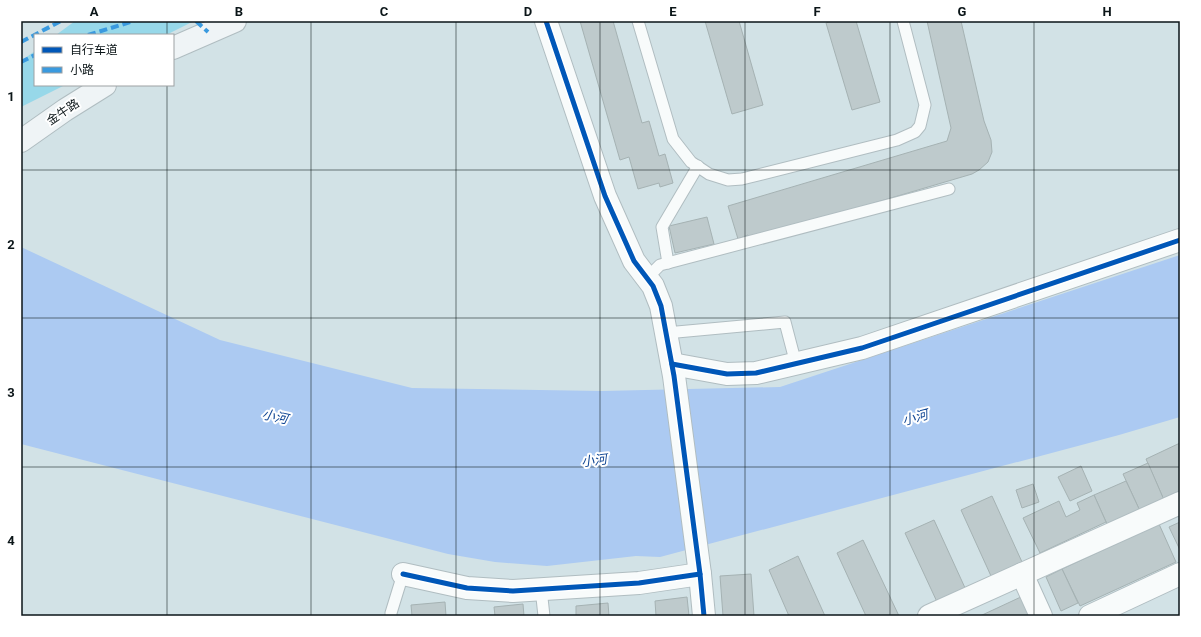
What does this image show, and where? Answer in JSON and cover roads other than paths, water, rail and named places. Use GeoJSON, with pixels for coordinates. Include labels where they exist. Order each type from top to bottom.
{"type":"FeatureCollection","features":[{"type":"Feature","properties":{"kind":"main road"},"geometry":{"type":"LineString","coordinates":[[174,48],[235,21]]}},
{"type":"Feature","properties":{"kind":"main road","name":"金牛路"},"geometry":{"type":"LineString","coordinates":[[21,141],[65,110],[103,86]]}},
{"type":"Feature","properties":{"kind":"street"},"geometry":{"type":"LineString","coordinates":[[546,21],[605,196],[634,261],[652,286],[661,306],[673,370],[700,574],[704,616]]}},
{"type":"Feature","properties":{"kind":"street"},"geometry":{"type":"LineString","coordinates":[[673,370],[727,374],[756,373],[862,348],[1180,240]]}},
{"type":"Feature","properties":{"kind":"street"},"geometry":{"type":"LineString","coordinates":[[929,616],[1180,503]]}},
{"type":"Feature","properties":{"kind":"street"},"geometry":{"type":"LineString","coordinates":[[403,574],[467,588],[513,591],[639,583],[700,574]]}},
{"type":"Feature","properties":{"kind":"street"},"geometry":{"type":"LineString","coordinates":[[1022,574],[1041,616]]}},
{"type":"Feature","properties":{"kind":"street"},"geometry":{"type":"LineString","coordinates":[[1090,616],[1180,574]]}},
{"type":"Feature","properties":{"kind":"lane"},"geometry":{"type":"LineString","coordinates":[[638,21],[673,139],[691,162],[708,174],[728,180],[742,179],[897,140],[915,132],[920,126],[925,106],[903,21]]}},
{"type":"Feature","properties":{"kind":"lane"},"geometry":{"type":"LineString","coordinates":[[668,263],[662,227],[698,166]]}},
{"type":"Feature","properties":{"kind":"lane"},"geometry":{"type":"LineString","coordinates":[[647,278],[660,265],[949,190]]}},
{"type":"Feature","properties":{"kind":"lane"},"geometry":{"type":"LineString","coordinates":[[666,333],[784,322],[796,364]]}},
{"type":"Feature","properties":{"kind":"lane"},"geometry":{"type":"LineString","coordinates":[[391,616],[403,574]]}},
{"type":"Feature","properties":{"kind":"lane"},"geometry":{"type":"LineString","coordinates":[[541,589],[544,616]]}},
{"type":"Feature","properties":{"kind":"water","name":"小河"},"geometry":{"type":"Polygon","coordinates":[[[21,247],[220,340],[412,388],[602,391],[780,387],[1180,255],[1180,417],[1119,435],[660,557],[636,556],[547,566],[495,562],[448,554],[21,444],[21,247]]]}}]}
